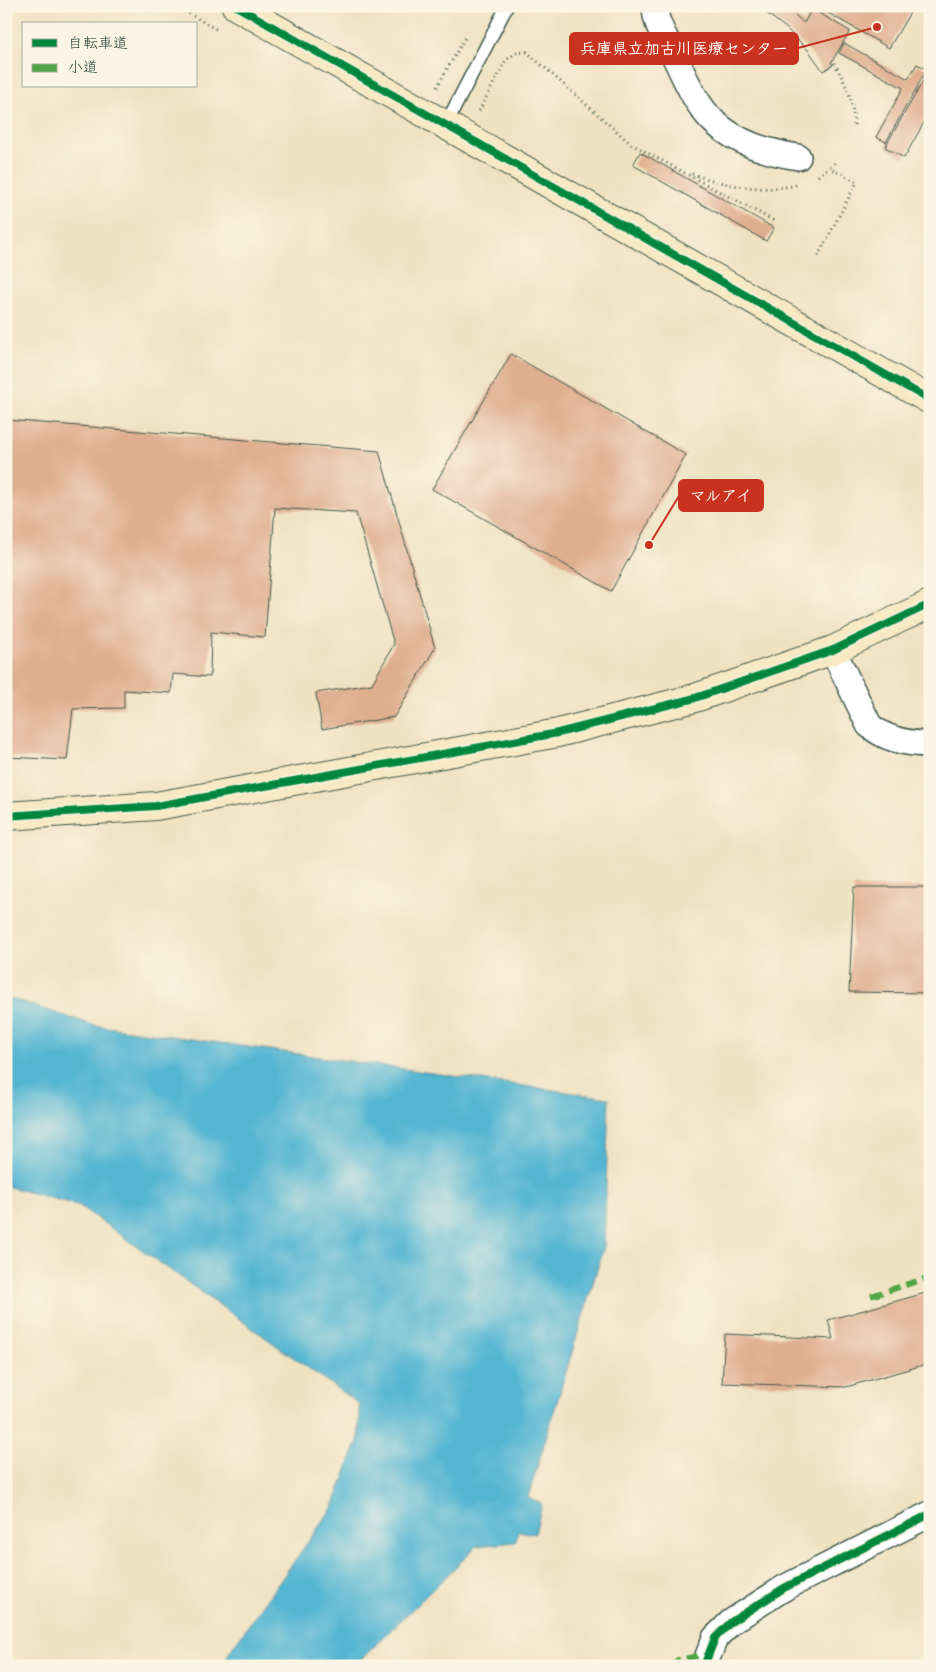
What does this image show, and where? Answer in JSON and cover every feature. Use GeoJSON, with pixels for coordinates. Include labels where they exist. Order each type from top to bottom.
{"type":"FeatureCollection","features":[{"type":"Feature","properties":{"kind":"street"},"geometry":{"type":"LineString","coordinates":[[236,6],[930,400]]}},
{"type":"Feature","properties":{"kind":"street"},"geometry":{"type":"LineString","coordinates":[[656,6],[655,12],[659,24],[695,96],[714,122],[758,149],[798,157]]}},
{"type":"Feature","properties":{"kind":"street"},"geometry":{"type":"LineString","coordinates":[[6,816],[156,806],[558,733],[695,698],[833,650],[930,604]]}},
{"type":"Feature","properties":{"kind":"street"},"geometry":{"type":"LineString","coordinates":[[833,650],[869,725],[877,732],[899,741],[930,744]]}},
{"type":"Feature","properties":{"kind":"street"},"geometry":{"type":"LineString","coordinates":[[704,1666],[715,1638],[731,1622],[784,1588],[930,1514]]}},
{"type":"Feature","properties":{"kind":"lane"},"geometry":{"type":"LineString","coordinates":[[446,124],[507,6]]}},
{"type":"Feature","properties":{"kind":"path"},"geometry":{"type":"LineString","coordinates":[[434,91],[468,32]]}},
{"type":"Feature","properties":{"kind":"path"},"geometry":{"type":"LineString","coordinates":[[477,115],[506,60],[516,53],[527,52],[631,144],[776,222]]}},
{"type":"Feature","properties":{"kind":"path"},"geometry":{"type":"LineString","coordinates":[[834,63],[848,88],[854,107],[854,127]]}},
{"type":"Feature","properties":{"kind":"path"},"geometry":{"type":"LineString","coordinates":[[815,178],[836,162]]}},
{"type":"Feature","properties":{"kind":"path"},"geometry":{"type":"LineString","coordinates":[[818,256],[857,182],[829,168]]}},
{"type":"Feature","properties":{"kind":"path"},"geometry":{"type":"LineString","coordinates":[[684,171],[724,183],[743,186],[782,188],[802,184]]}},
{"type":"Feature","properties":{"kind":"water"},"geometry":{"type":"Polygon","coordinates":[[[6,997],[93,1025],[609,1098],[604,1247],[528,1497],[542,1504],[535,1534],[518,1531],[516,1542],[477,1546],[354,1666],[223,1666],[230,1651],[333,1507],[359,1438],[359,1404],[80,1206],[6,1186],[6,997]]]}},
{"type":"Feature","properties":{"kind":"building"},"geometry":{"type":"Polygon","coordinates":[[[757,6],[785,6],[804,23],[812,9],[850,31],[831,63],[833,65],[823,71],[809,51],[786,28],[757,6]]]}},
{"type":"Feature","properties":{"kind":"building"},"geometry":{"type":"Polygon","coordinates":[[[816,6],[914,6],[889,48],[816,6]]]}},
{"type":"Feature","properties":{"kind":"building"},"geometry":{"type":"Polygon","coordinates":[[[844,43],[908,79],[917,64],[927,69],[886,142],[876,137],[903,88],[839,53],[844,43]]]}},
{"type":"Feature","properties":{"kind":"building"},"geometry":{"type":"Polygon","coordinates":[[[930,69],[930,112],[904,158],[885,147],[930,69]]]}},
{"type":"Feature","properties":{"kind":"building"},"geometry":{"type":"Polygon","coordinates":[[[640,152],[774,228],[766,241],[633,165],[640,152]]]}},
{"type":"Feature","properties":{"kind":"building"},"geometry":{"type":"Polygon","coordinates":[[[511,354],[686,455],[611,591],[432,489],[511,354]]]}},
{"type":"Feature","properties":{"kind":"building"},"geometry":{"type":"Polygon","coordinates":[[[6,420],[379,451],[435,648],[394,717],[322,729],[316,693],[372,684],[394,644],[356,513],[275,508],[265,637],[211,632],[210,677],[173,674],[171,693],[124,690],[124,708],[73,709],[67,760],[6,757],[6,420]]]}},
{"type":"Feature","properties":{"kind":"building"},"geometry":{"type":"Polygon","coordinates":[[[854,887],[930,887],[930,993],[849,992],[854,887]]]}},
{"type":"Feature","properties":{"kind":"building"},"geometry":{"type":"Polygon","coordinates":[[[929,1292],[930,1363],[846,1387],[722,1383],[725,1334],[833,1339],[828,1320],[929,1292]]]}},
{"type":"Feature","properties":{"kind":"marked path"},"geometry":{"type":"LineString","coordinates":[[871,1296],[930,1277]]}},
{"type":"Feature","properties":{"kind":"marked path"},"geometry":{"type":"LineString","coordinates":[[670,1666],[678,1660],[708,1654]]}},
{"type":"Feature","properties":{"kind":"cycle path"},"geometry":{"type":"LineString","coordinates":[[236,6],[930,400]]}},
{"type":"Feature","properties":{"kind":"cycle path"},"geometry":{"type":"LineString","coordinates":[[6,816],[156,806],[558,733],[695,698],[833,650],[930,604]]}},
{"type":"Feature","properties":{"kind":"cycle path"},"geometry":{"type":"LineString","coordinates":[[704,1666],[715,1638],[731,1622],[784,1588],[930,1514]]}},
{"type":"Feature","properties":{"kind":"place","name":"兵庫県立加古川医療センター"},"geometry":{"type":"Point","coordinates":[877,27]}},
{"type":"Feature","properties":{"kind":"place","name":"マルアイ"},"geometry":{"type":"Point","coordinates":[649,545]}}]}
